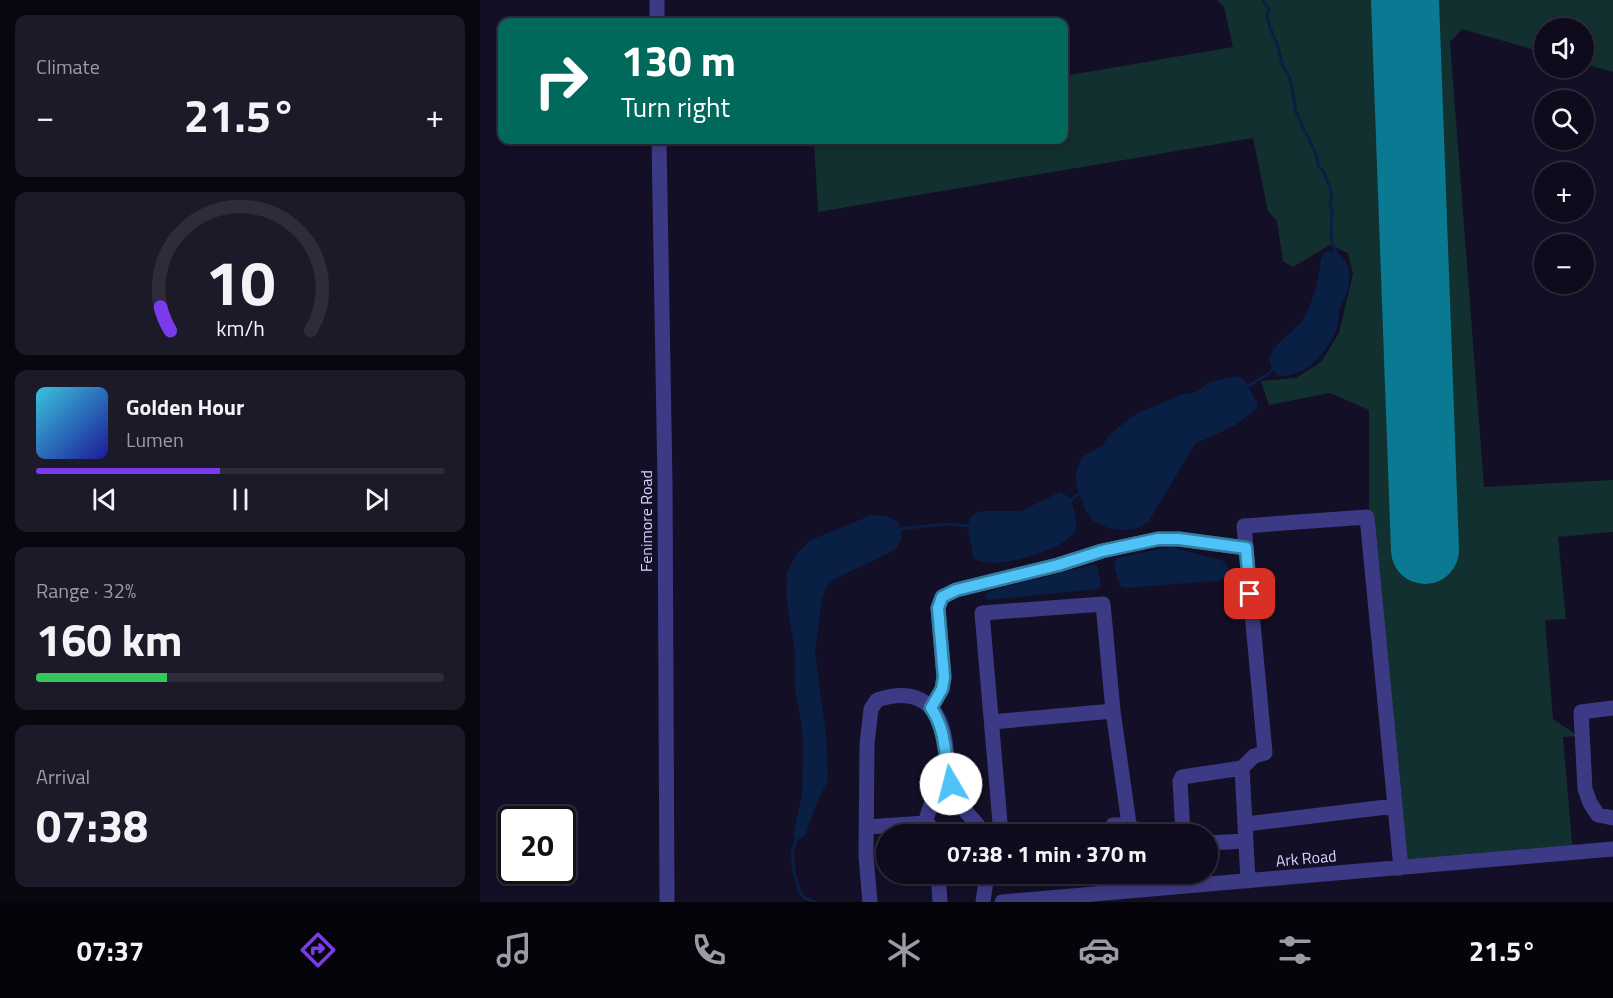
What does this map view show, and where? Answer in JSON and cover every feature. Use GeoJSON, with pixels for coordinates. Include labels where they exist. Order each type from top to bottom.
{"type":"FeatureCollection","features":[{"type":"Feature","properties":{"kind":"street"},"geometry":{"type":"LineString","coordinates":[[657,0],[657,18]]}},
{"type":"Feature","properties":{"kind":"street","name":"Fenimore Road"},"geometry":{"type":"LineString","coordinates":[[659,144],[665,482],[667,902]]}},
{"type":"Feature","properties":{"kind":"street"},"geometry":{"type":"LineString","coordinates":[[1182,824],[1180,781],[1182,777],[1242,768],[1254,756],[1265,753],[1244,526],[1367,517],[1401,868]]}},
{"type":"Feature","properties":{"kind":"street"},"geometry":{"type":"LineString","coordinates":[[931,708],[942,689],[944,677],[938,608],[942,597],[956,590],[1058,565],[1102,551],[1158,539],[1179,539],[1246,548]]}},
{"type":"Feature","properties":{"kind":"street"},"geometry":{"type":"LineString","coordinates":[[1000,824],[982,613],[1103,604],[1113,711],[1129,824]]}},
{"type":"Feature","properties":{"kind":"street"},"geometry":{"type":"LineString","coordinates":[[870,902],[866,856],[867,744],[870,709],[878,700],[914,696],[926,701],[940,724],[946,746],[947,770],[956,798],[976,824]]}},
{"type":"Feature","properties":{"kind":"street"},"geometry":{"type":"LineString","coordinates":[[1613,708],[1581,712],[1585,789],[1598,815],[1613,818]]}},
{"type":"Feature","properties":{"kind":"street"},"geometry":{"type":"LineString","coordinates":[[992,722],[1113,711]]}},
{"type":"Feature","properties":{"kind":"street"},"geometry":{"type":"LineString","coordinates":[[1242,768],[1248,881]]}},
{"type":"Feature","properties":{"kind":"street"},"geometry":{"type":"LineString","coordinates":[[929,824],[931,804],[947,770]]}},
{"type":"Feature","properties":{"kind":"street"},"geometry":{"type":"LineString","coordinates":[[1246,824],[1395,806]]}},
{"type":"Feature","properties":{"kind":"street"},"geometry":{"type":"LineString","coordinates":[[867,827],[876,827]]}},
{"type":"Feature","properties":{"kind":"street"},"geometry":{"type":"LineString","coordinates":[[1218,842],[1246,841]]}},
{"type":"Feature","properties":{"kind":"street","name":"Ark Road"},"geometry":{"type":"LineString","coordinates":[[1002,902],[1613,849]]}},
{"type":"Feature","properties":{"kind":"street"},"geometry":{"type":"LineString","coordinates":[[939,884],[940,902]]}},
{"type":"Feature","properties":{"kind":"street"},"geometry":{"type":"LineString","coordinates":[[984,902],[986,884]]}},
{"type":"Feature","properties":{"kind":"street"},"geometry":{"type":"LineString","coordinates":[[1137,884],[1138,890]]}},
{"type":"Feature","properties":{"kind":"green space"},"geometry":{"type":"Polygon","coordinates":[[[1217,0],[1613,0],[1613,72],[1594,67],[1594,18],[1534,18],[1534,50],[1462,29],[1450,42],[1484,487],[1613,480],[1613,532],[1558,537],[1566,619],[1545,620],[1553,719],[1578,736],[1563,737],[1573,854],[1400,868],[1369,510],[1369,410],[1330,393],[1269,405],[1261,381],[1296,378],[1321,362],[1339,333],[1353,274],[1348,253],[1330,245],[1293,267],[1283,261],[1277,221],[1268,211],[1253,138],[818,212],[814,144],[1068,144],[1068,75],[1233,47],[1224,7],[1217,0]]]}},
{"type":"Feature","properties":{"kind":"water"},"geometry":{"type":"Polygon","coordinates":[[[1331,251],[1343,258],[1349,276],[1348,290],[1339,311],[1337,328],[1328,346],[1308,367],[1290,375],[1280,376],[1272,368],[1270,360],[1272,353],[1304,318],[1315,290],[1322,257],[1326,252],[1331,251]]]}},
{"type":"Feature","properties":{"kind":"water"},"geometry":{"type":"Polygon","coordinates":[[[1235,376],[1243,378],[1258,404],[1257,408],[1234,426],[1195,444],[1149,521],[1139,528],[1126,530],[1108,528],[1094,522],[1086,512],[1077,488],[1076,475],[1080,461],[1086,454],[1102,446],[1111,433],[1136,414],[1180,395],[1196,392],[1209,382],[1235,376]]]}},
{"type":"Feature","properties":{"kind":"water"},"geometry":{"type":"Polygon","coordinates":[[[1060,492],[1071,500],[1076,521],[1076,528],[1072,535],[1064,542],[1041,553],[1005,562],[988,563],[974,559],[967,526],[972,515],[982,511],[1021,511],[1060,492]]]}},
{"type":"Feature","properties":{"kind":"water"},"geometry":{"type":"Polygon","coordinates":[[[872,515],[885,516],[897,521],[902,537],[893,551],[835,579],[828,585],[822,598],[815,652],[826,735],[828,780],[805,836],[799,840],[793,835],[802,795],[803,745],[795,690],[795,653],[786,595],[787,572],[796,555],[810,540],[872,515]]]}},
{"type":"Feature","properties":{"kind":"water"},"geometry":{"type":"Polygon","coordinates":[[[1170,547],[1222,560],[1228,567],[1228,573],[1222,579],[1214,581],[1125,588],[1120,586],[1114,566],[1116,558],[1170,547]]]}},
{"type":"Feature","properties":{"kind":"water"},"geometry":{"type":"Polygon","coordinates":[[[1092,565],[1097,566],[1101,585],[1098,589],[985,599],[986,593],[996,589],[1092,565]]]}},
{"type":"Feature","properties":{"kind":"waterway"},"geometry":{"type":"LineString","coordinates":[[1263,0],[1269,9],[1267,17],[1270,27],[1283,66],[1290,78],[1296,112],[1332,194],[1330,202],[1331,238],[1336,253]]}},
{"type":"Feature","properties":{"kind":"waterway"},"geometry":{"type":"LineString","coordinates":[[1247,387],[1275,367]]}},
{"type":"Feature","properties":{"kind":"waterway"},"geometry":{"type":"LineString","coordinates":[[1069,502],[1082,491]]}},
{"type":"Feature","properties":{"kind":"waterway"},"geometry":{"type":"LineString","coordinates":[[899,529],[945,524],[970,526]]}},
{"type":"Feature","properties":{"kind":"waterway"},"geometry":{"type":"LineString","coordinates":[[798,835],[792,852],[794,871],[800,893],[815,902]]}},
{"type":"Feature","properties":{"kind":"runway"},"geometry":{"type":"LineString","coordinates":[[1405,0],[1425,550]]}},
{"type":"Feature","properties":{"kind":"route"},"geometry":{"type":"LineString","coordinates":[[951,784],[947,770],[946,746],[940,724],[931,708],[942,689],[944,677],[938,608],[942,597],[956,590],[1058,565],[1102,551],[1158,539],[1210,542],[1246,548],[1250,594]]}}]}
